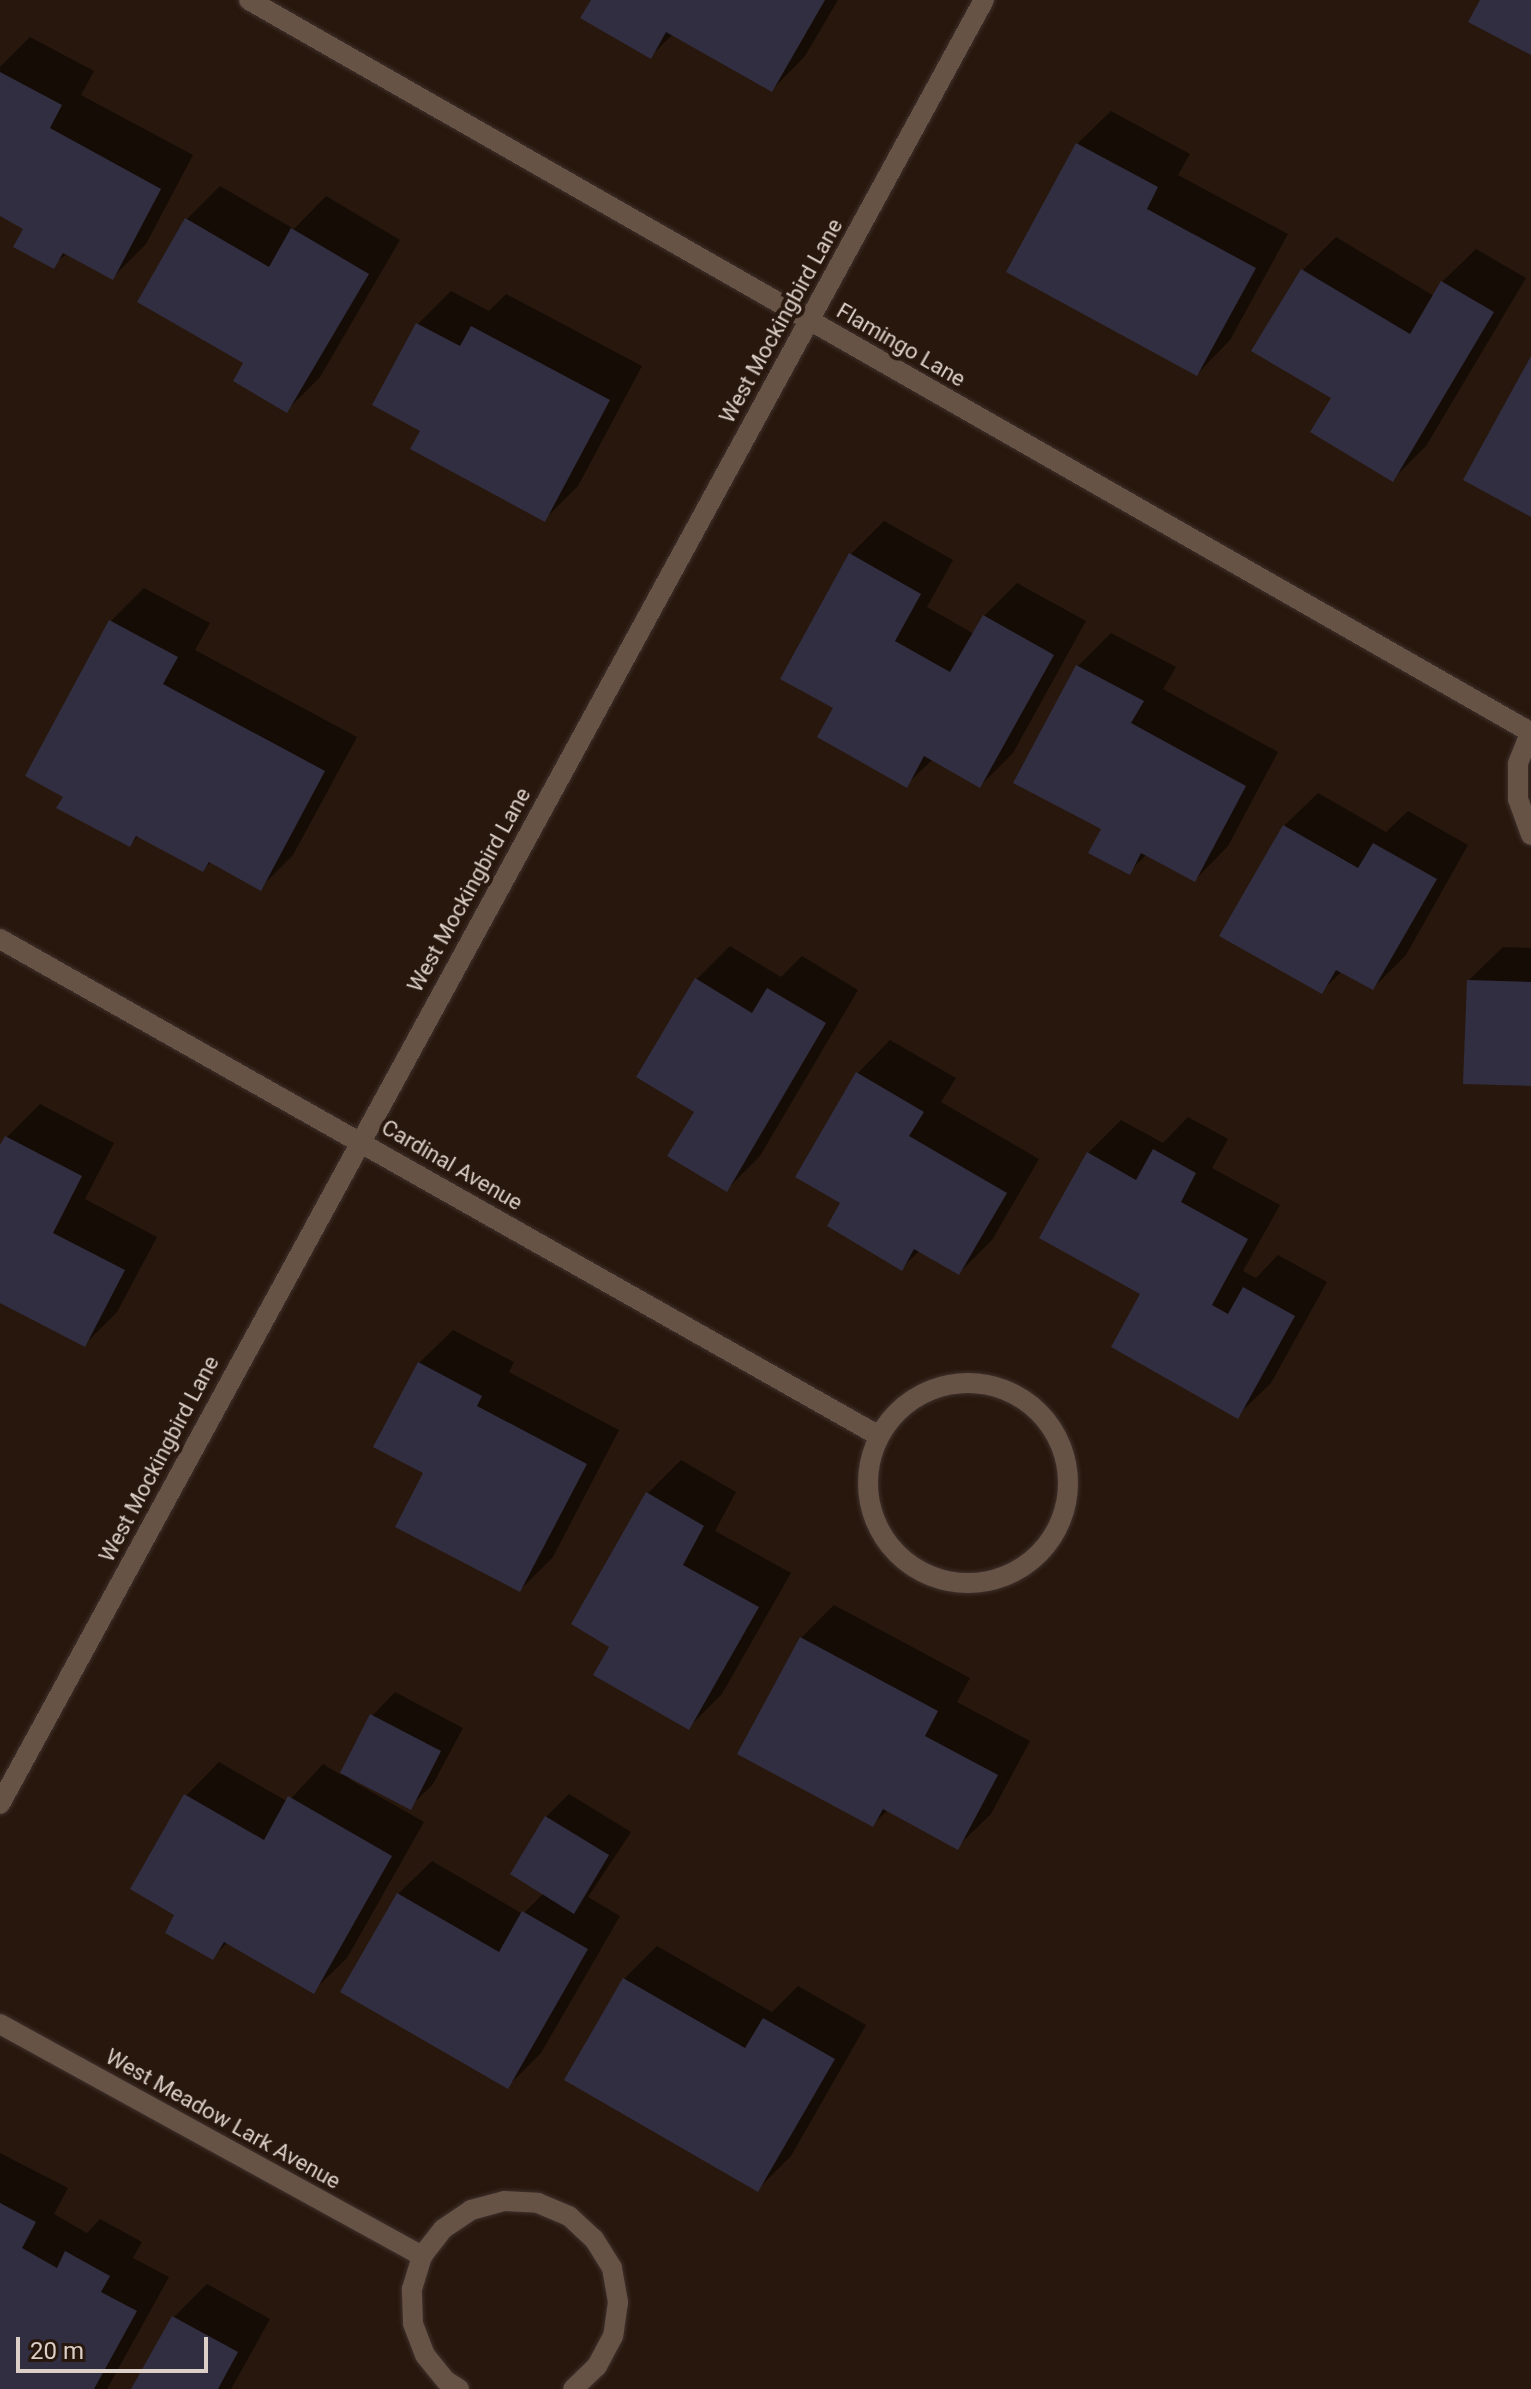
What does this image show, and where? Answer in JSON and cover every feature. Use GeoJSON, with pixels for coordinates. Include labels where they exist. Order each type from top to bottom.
{"type":"FeatureCollection","features":[{"type":"Feature","properties":{"kind":"street","name":"Flamingo Lane"},"geometry":{"type":"LineString","coordinates":[[249,0],[1531,731],[1518,764],[1518,799],[1531,835]]}},
{"type":"Feature","properties":{"kind":"street","name":"West Mockingbird Lane"},"geometry":{"type":"LineString","coordinates":[[0,1804],[359,1140],[984,0]]}},
{"type":"Feature","properties":{"kind":"street","name":"Cardinal Avenue"},"geometry":{"type":"LineString","coordinates":[[0,939],[879,1436]]}},
{"type":"Feature","properties":{"kind":"street"},"geometry":{"type":"LineString","coordinates":[[956,1383],[988,1385],[1018,1397],[1043,1417],[1061,1445],[1069,1476],[1066,1508],[1053,1537],[1030,1562],[1000,1578],[966,1584],[933,1577],[904,1560],[882,1534],[869,1502],[869,1469],[879,1436],[898,1410],[924,1392],[956,1383]]}},
{"type":"Feature","properties":{"kind":"street","name":"West Meadow Lark Avenue"},"geometry":{"type":"LineString","coordinates":[[0,2024],[422,2256]]}},
{"type":"Feature","properties":{"kind":"street"},"geometry":{"type":"LineString","coordinates":[[459,2389],[446,2381],[425,2355],[413,2323],[412,2289],[422,2256],[443,2229],[471,2210],[504,2201],[538,2203],[569,2216],[594,2239],[612,2268],[618,2302],[613,2336],[597,2366],[573,2389]]}},
{"type":"Feature","properties":{"kind":"building"},"geometry":{"type":"Polygon","coordinates":[[[591,0],[825,0],[772,92],[666,32],[651,59],[580,18],[591,0]]]}},
{"type":"Feature","properties":{"kind":"building"},"geometry":{"type":"Polygon","coordinates":[[[1480,0],[1531,0],[1531,55],[1468,22],[1480,0]]]}},
{"type":"Feature","properties":{"kind":"building"},"geometry":{"type":"Polygon","coordinates":[[[0,72],[62,105],[50,128],[161,189],[113,280],[63,253],[54,269],[13,247],[23,229],[0,216],[0,72]]]}},
{"type":"Feature","properties":{"kind":"building"},"geometry":{"type":"Polygon","coordinates":[[[1076,143],[1158,187],[1147,209],[1256,268],[1197,376],[1006,272],[1076,143]]]}},
{"type":"Feature","properties":{"kind":"building"},"geometry":{"type":"Polygon","coordinates":[[[185,218],[269,267],[291,228],[369,274],[287,413],[233,381],[243,363],[137,302],[185,218]]]}},
{"type":"Feature","properties":{"kind":"building"},"geometry":{"type":"Polygon","coordinates":[[[1301,269],[1410,334],[1441,281],[1494,312],[1393,482],[1310,432],[1331,398],[1251,351],[1301,269]]]}},
{"type":"Feature","properties":{"kind":"building"},"geometry":{"type":"Polygon","coordinates":[[[416,323],[460,346],[471,326],[610,400],[545,522],[410,449],[420,431],[372,405],[416,323]]]}},
{"type":"Feature","properties":{"kind":"building"},"geometry":{"type":"Polygon","coordinates":[[[1531,356],[1531,517],[1463,480],[1531,356]]]}},
{"type":"Feature","properties":{"kind":"building"},"geometry":{"type":"Polygon","coordinates":[[[849,553],[921,594],[895,641],[950,672],[983,615],[1054,655],[980,788],[924,756],[907,788],[817,737],[833,708],[780,679],[849,553]]]}},
{"type":"Feature","properties":{"kind":"building"},"geometry":{"type":"Polygon","coordinates":[[[109,620],[178,657],[163,684],[325,771],[261,891],[209,862],[203,872],[136,836],[130,847],[56,808],[63,797],[25,776],[109,620]]]}},
{"type":"Feature","properties":{"kind":"building"},"geometry":{"type":"Polygon","coordinates":[[[1076,665],[1144,701],[1131,723],[1246,786],[1195,882],[1141,853],[1130,875],[1088,853],[1101,829],[1013,783],[1076,665]]]}},
{"type":"Feature","properties":{"kind":"building"},"geometry":{"type":"Polygon","coordinates":[[[1283,825],[1358,868],[1373,843],[1437,879],[1373,990],[1336,970],[1322,994],[1219,936],[1283,825]]]}},
{"type":"Feature","properties":{"kind":"building"},"geometry":{"type":"Polygon","coordinates":[[[695,978],[752,1013],[767,988],[826,1023],[727,1192],[667,1156],[694,1112],[636,1077],[695,978]]]}},
{"type":"Feature","properties":{"kind":"building"},"geometry":{"type":"Polygon","coordinates":[[[1467,980],[1531,982],[1531,1086],[1463,1084],[1467,980]]]}},
{"type":"Feature","properties":{"kind":"building"},"geometry":{"type":"Polygon","coordinates":[[[856,1072],[924,1112],[909,1136],[1007,1193],[959,1275],[914,1249],[902,1271],[827,1226],[840,1203],[795,1177],[856,1072]]]}},
{"type":"Feature","properties":{"kind":"building"},"geometry":{"type":"Polygon","coordinates":[[[5,1136],[82,1176],[53,1233],[125,1270],[85,1347],[0,1303],[0,1145],[5,1136]]]}},
{"type":"Feature","properties":{"kind":"building"},"geometry":{"type":"Polygon","coordinates":[[[1153,1149],[1196,1173],[1181,1202],[1248,1239],[1212,1305],[1228,1314],[1243,1287],[1295,1316],[1238,1419],[1111,1347],[1140,1294],[1039,1238],[1087,1152],[1136,1180],[1153,1149]]]}},
{"type":"Feature","properties":{"kind":"building"},"geometry":{"type":"Polygon","coordinates":[[[418,1362],[482,1396],[477,1406],[587,1464],[520,1592],[395,1527],[423,1473],[373,1447],[418,1362]]]}},
{"type":"Feature","properties":{"kind":"building"},"geometry":{"type":"Polygon","coordinates":[[[646,1492],[704,1526],[683,1565],[759,1607],[689,1730],[593,1675],[609,1647],[571,1624],[646,1492]]]}},
{"type":"Feature","properties":{"kind":"building"},"geometry":{"type":"Polygon","coordinates":[[[800,1637],[938,1711],[925,1736],[998,1775],[958,1850],[883,1809],[873,1827],[737,1754],[800,1637]]]}},
{"type":"Feature","properties":{"kind":"building"},"geometry":{"type":"Polygon","coordinates":[[[370,1714],[441,1751],[411,1810],[340,1773],[370,1714]]]}},
{"type":"Feature","properties":{"kind":"building"},"geometry":{"type":"Polygon","coordinates":[[[184,1794],[264,1840],[288,1796],[392,1856],[314,1994],[224,1942],[213,1960],[165,1933],[174,1915],[130,1889],[184,1794]]]}},
{"type":"Feature","properties":{"kind":"building"},"geometry":{"type":"Polygon","coordinates":[[[545,1816],[609,1855],[574,1914],[510,1874],[545,1816]]]}},
{"type":"Feature","properties":{"kind":"building"},"geometry":{"type":"Polygon","coordinates":[[[397,1893],[499,1952],[522,1911],[588,1949],[508,2089],[340,1992],[397,1893]]]}},
{"type":"Feature","properties":{"kind":"building"},"geometry":{"type":"Polygon","coordinates":[[[623,1978],[745,2048],[763,2018],[835,2059],[758,2192],[564,2080],[623,1978]]]}},
{"type":"Feature","properties":{"kind":"building"},"geometry":{"type":"Polygon","coordinates":[[[0,2203],[36,2222],[22,2248],[57,2268],[65,2251],[110,2276],[101,2292],[137,2311],[94,2389],[0,2389],[0,2203]]]}},
{"type":"Feature","properties":{"kind":"building"},"geometry":{"type":"Polygon","coordinates":[[[172,2316],[238,2352],[218,2389],[131,2389],[172,2316]]]}}]}
